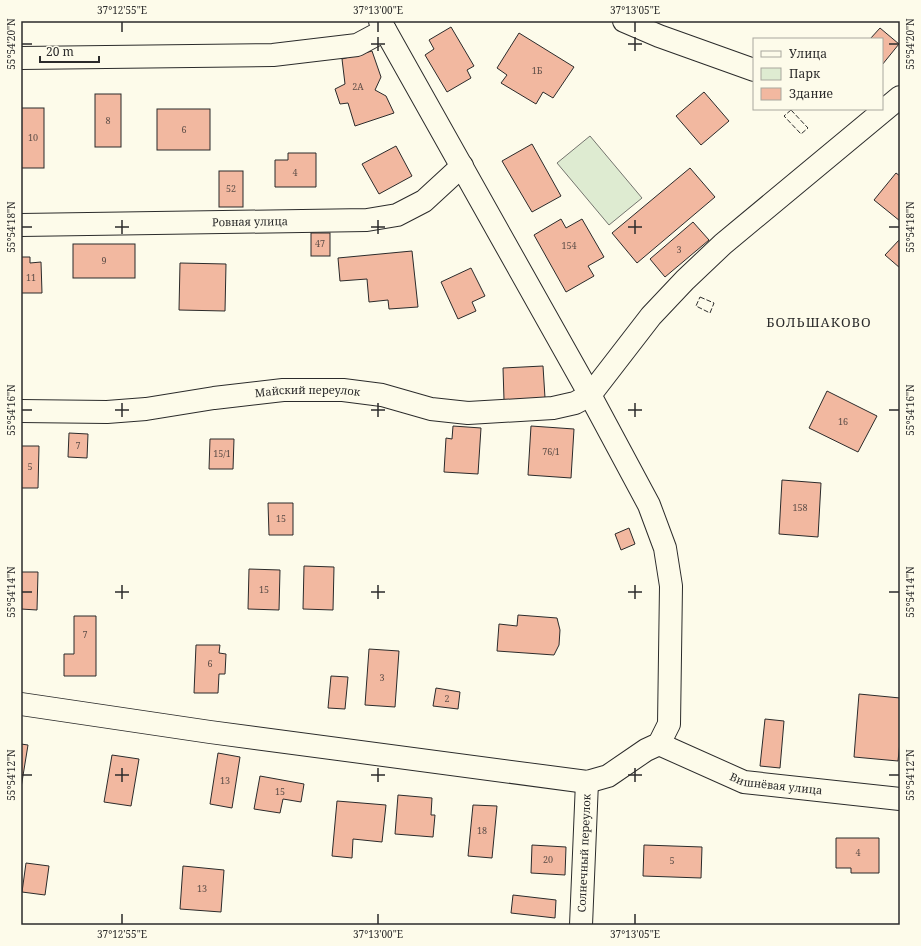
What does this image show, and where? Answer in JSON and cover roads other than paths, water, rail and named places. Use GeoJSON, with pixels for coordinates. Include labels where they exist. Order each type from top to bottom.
{"type":"FeatureCollection","features":[{"type":"Feature","properties":{"kind":"street"},"geometry":{"type":"LineString","coordinates":[[624,21],[659,36],[753,70]]}},
{"type":"Feature","properties":{"kind":"street"},"geometry":{"type":"LineString","coordinates":[[21,58],[273,55],[357,45],[382,26],[590,395],[649,505],[665,548],[672,586],[669,724],[659,744],[646,750],[608,776],[587,782],[210,732],[21,704]]}},
{"type":"Feature","properties":{"kind":"street"},"geometry":{"type":"LineString","coordinates":[[883,105],[900,97]]}},
{"type":"Feature","properties":{"kind":"street"},"geometry":{"type":"LineString","coordinates":[[590,395],[651,316],[685,280],[869,112]]}},
{"type":"Feature","properties":{"kind":"street","name":"Ровная улица"},"geometry":{"type":"LineString","coordinates":[[21,225],[367,220],[397,215],[424,201],[462,166]]}},
{"type":"Feature","properties":{"kind":"street","name":"Майский переулок"},"geometry":{"type":"LineString","coordinates":[[21,410],[115,412],[283,390],[344,390],[382,395],[431,409],[468,413],[553,408],[575,403],[590,395]]}},
{"type":"Feature","properties":{"kind":"street","name":"Вишнёвая улица"},"geometry":{"type":"LineString","coordinates":[[659,744],[744,782],[900,799]]}},
{"type":"Feature","properties":{"kind":"street","name":"Солнечный переулок"},"geometry":{"type":"LineString","coordinates":[[581,925],[587,782]]}},
{"type":"Feature","properties":{"kind":"district","name":"БОЛЬШАКОВО"},"geometry":{"type":"Point","coordinates":[819,322]}}]}
